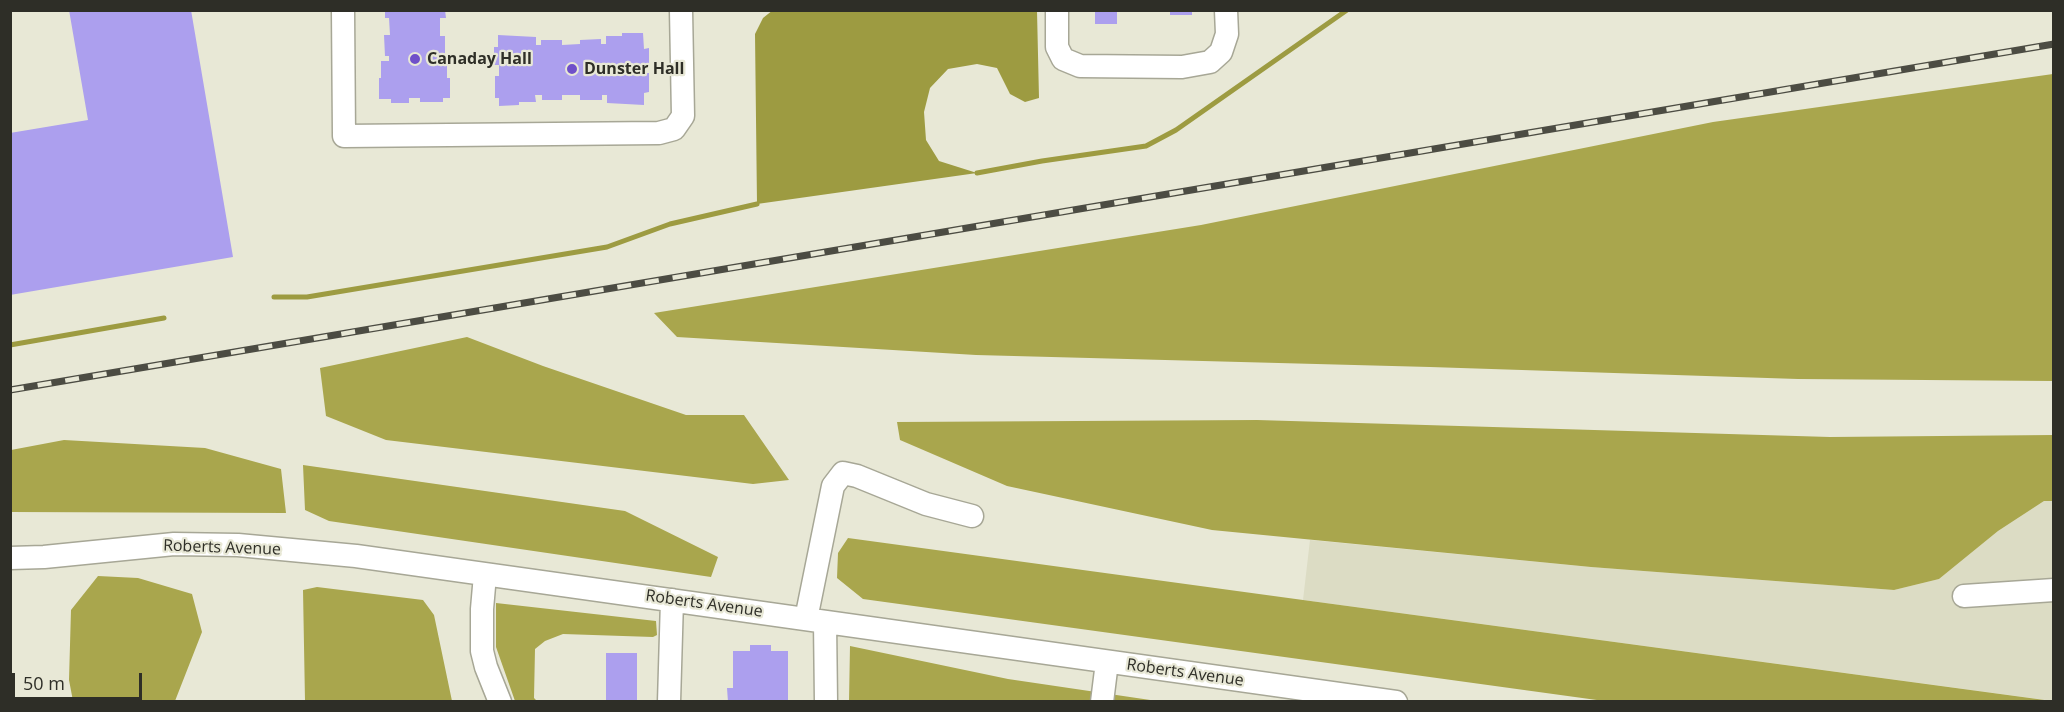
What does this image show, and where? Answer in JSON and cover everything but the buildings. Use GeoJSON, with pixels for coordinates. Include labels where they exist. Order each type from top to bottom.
{"type":"FeatureCollection","features":[{"type":"Feature","properties":{"kind":"street"},"geometry":{"type":"LineString","coordinates":[[343,10],[344,136],[659,133],[674,129],[683,116],[681,10]]}},
{"type":"Feature","properties":{"kind":"street"},"geometry":{"type":"LineString","coordinates":[[1057,10],[1057,47],[1063,59],[1080,66],[1182,67],[1210,62],[1221,52],[1227,34],[1226,10]]}},
{"type":"Feature","properties":{"kind":"street"},"geometry":{"type":"LineString","coordinates":[[826,702],[816,620],[833,486],[843,473],[857,476],[926,504],[972,516]]}},
{"type":"Feature","properties":{"kind":"street","name":"Roberts Avenue"},"geometry":{"type":"LineString","coordinates":[[10,558],[44,557],[174,544],[238,545],[356,556],[1396,702]]}},
{"type":"Feature","properties":{"kind":"street"},"geometry":{"type":"LineString","coordinates":[[485,575],[482,651],[500,702]]}},
{"type":"Feature","properties":{"kind":"street"},"geometry":{"type":"LineString","coordinates":[[1964,596],[2054,590]]}},
{"type":"Feature","properties":{"kind":"street"},"geometry":{"type":"LineString","coordinates":[[669,702],[672,600]]}},
{"type":"Feature","properties":{"kind":"street"},"geometry":{"type":"LineString","coordinates":[[1102,702],[1107,662]]}},
{"type":"Feature","properties":{"kind":"shaded area"},"geometry":{"type":"Polygon","coordinates":[[[773,10],[1037,11],[1039,98],[1025,102],[1010,94],[997,68],[977,64],[948,69],[930,88],[924,112],[926,140],[939,161],[977,173],[757,204],[755,34],[763,18],[773,10]]]}},
{"type":"Feature","properties":{"kind":"shaded area"},"geometry":{"type":"Polygon","coordinates":[[[2053,74],[2053,381],[1798,379],[976,355],[677,337],[654,313],[1201,225],[1713,122],[2053,74]]]}},
{"type":"Feature","properties":{"kind":"shaded area"},"geometry":{"type":"Polygon","coordinates":[[[467,337],[543,366],[686,415],[744,415],[789,480],[753,484],[386,440],[326,416],[320,368],[467,337]]]}},
{"type":"Feature","properties":{"kind":"shaded area"},"geometry":{"type":"Polygon","coordinates":[[[1257,420],[1830,437],[2053,435],[2053,501],[2044,501],[1998,531],[1939,579],[1894,590],[1591,567],[1212,530],[1007,486],[900,440],[897,422],[1257,420]]]}},
{"type":"Feature","properties":{"kind":"shaded area"},"geometry":{"type":"Polygon","coordinates":[[[64,440],[205,448],[281,469],[286,513],[11,512],[11,450],[64,440]]]}},
{"type":"Feature","properties":{"kind":"shaded area"},"geometry":{"type":"Polygon","coordinates":[[[303,465],[625,511],[718,557],[711,577],[329,521],[305,510],[303,465]]]}},
{"type":"Feature","properties":{"kind":"shaded area"},"geometry":{"type":"Polygon","coordinates":[[[2044,501],[2053,501],[2053,701],[1303,600],[1310,540],[1591,567],[1894,590],[1939,579],[1998,531],[2044,501]]]}},
{"type":"Feature","properties":{"kind":"shaded area"},"geometry":{"type":"Polygon","coordinates":[[[848,538],[2052,701],[1604,701],[863,599],[837,578],[838,553],[848,538]]]}},
{"type":"Feature","properties":{"kind":"shaded area"},"geometry":{"type":"Polygon","coordinates":[[[98,576],[138,578],[192,594],[202,632],[175,701],[73,701],[69,680],[71,610],[98,576]]]}},
{"type":"Feature","properties":{"kind":"shaded area"},"geometry":{"type":"Polygon","coordinates":[[[317,587],[423,600],[434,615],[452,701],[305,701],[303,590],[317,587]]]}},
{"type":"Feature","properties":{"kind":"shaded area"},"geometry":{"type":"Polygon","coordinates":[[[496,603],[656,621],[657,635],[653,637],[563,634],[545,641],[535,649],[534,698],[537,701],[515,701],[496,647],[496,603]]]}},
{"type":"Feature","properties":{"kind":"shaded area"},"geometry":{"type":"Polygon","coordinates":[[[850,646],[1008,679],[1157,701],[849,702],[850,646]]]}},
{"type":"Feature","properties":{"kind":"waterway"},"geometry":{"type":"LineString","coordinates":[[977,173],[1146,146],[1176,130],[1347,10]]}},
{"type":"Feature","properties":{"kind":"waterway"},"geometry":{"type":"LineString","coordinates":[[274,297],[307,297],[607,247],[670,224],[757,204]]}},
{"type":"Feature","properties":{"kind":"waterway"},"geometry":{"type":"LineString","coordinates":[[10,345],[164,318]]}},
{"type":"Feature","properties":{"kind":"railway"},"geometry":{"type":"LineString","coordinates":[[10,390],[2054,44]]}},
{"type":"Feature","properties":{"kind":"place","name":"Canaday Hall"},"geometry":{"type":"Point","coordinates":[415,59]}},
{"type":"Feature","properties":{"kind":"place","name":"Dunster Hall"},"geometry":{"type":"Point","coordinates":[572,69]}}]}
